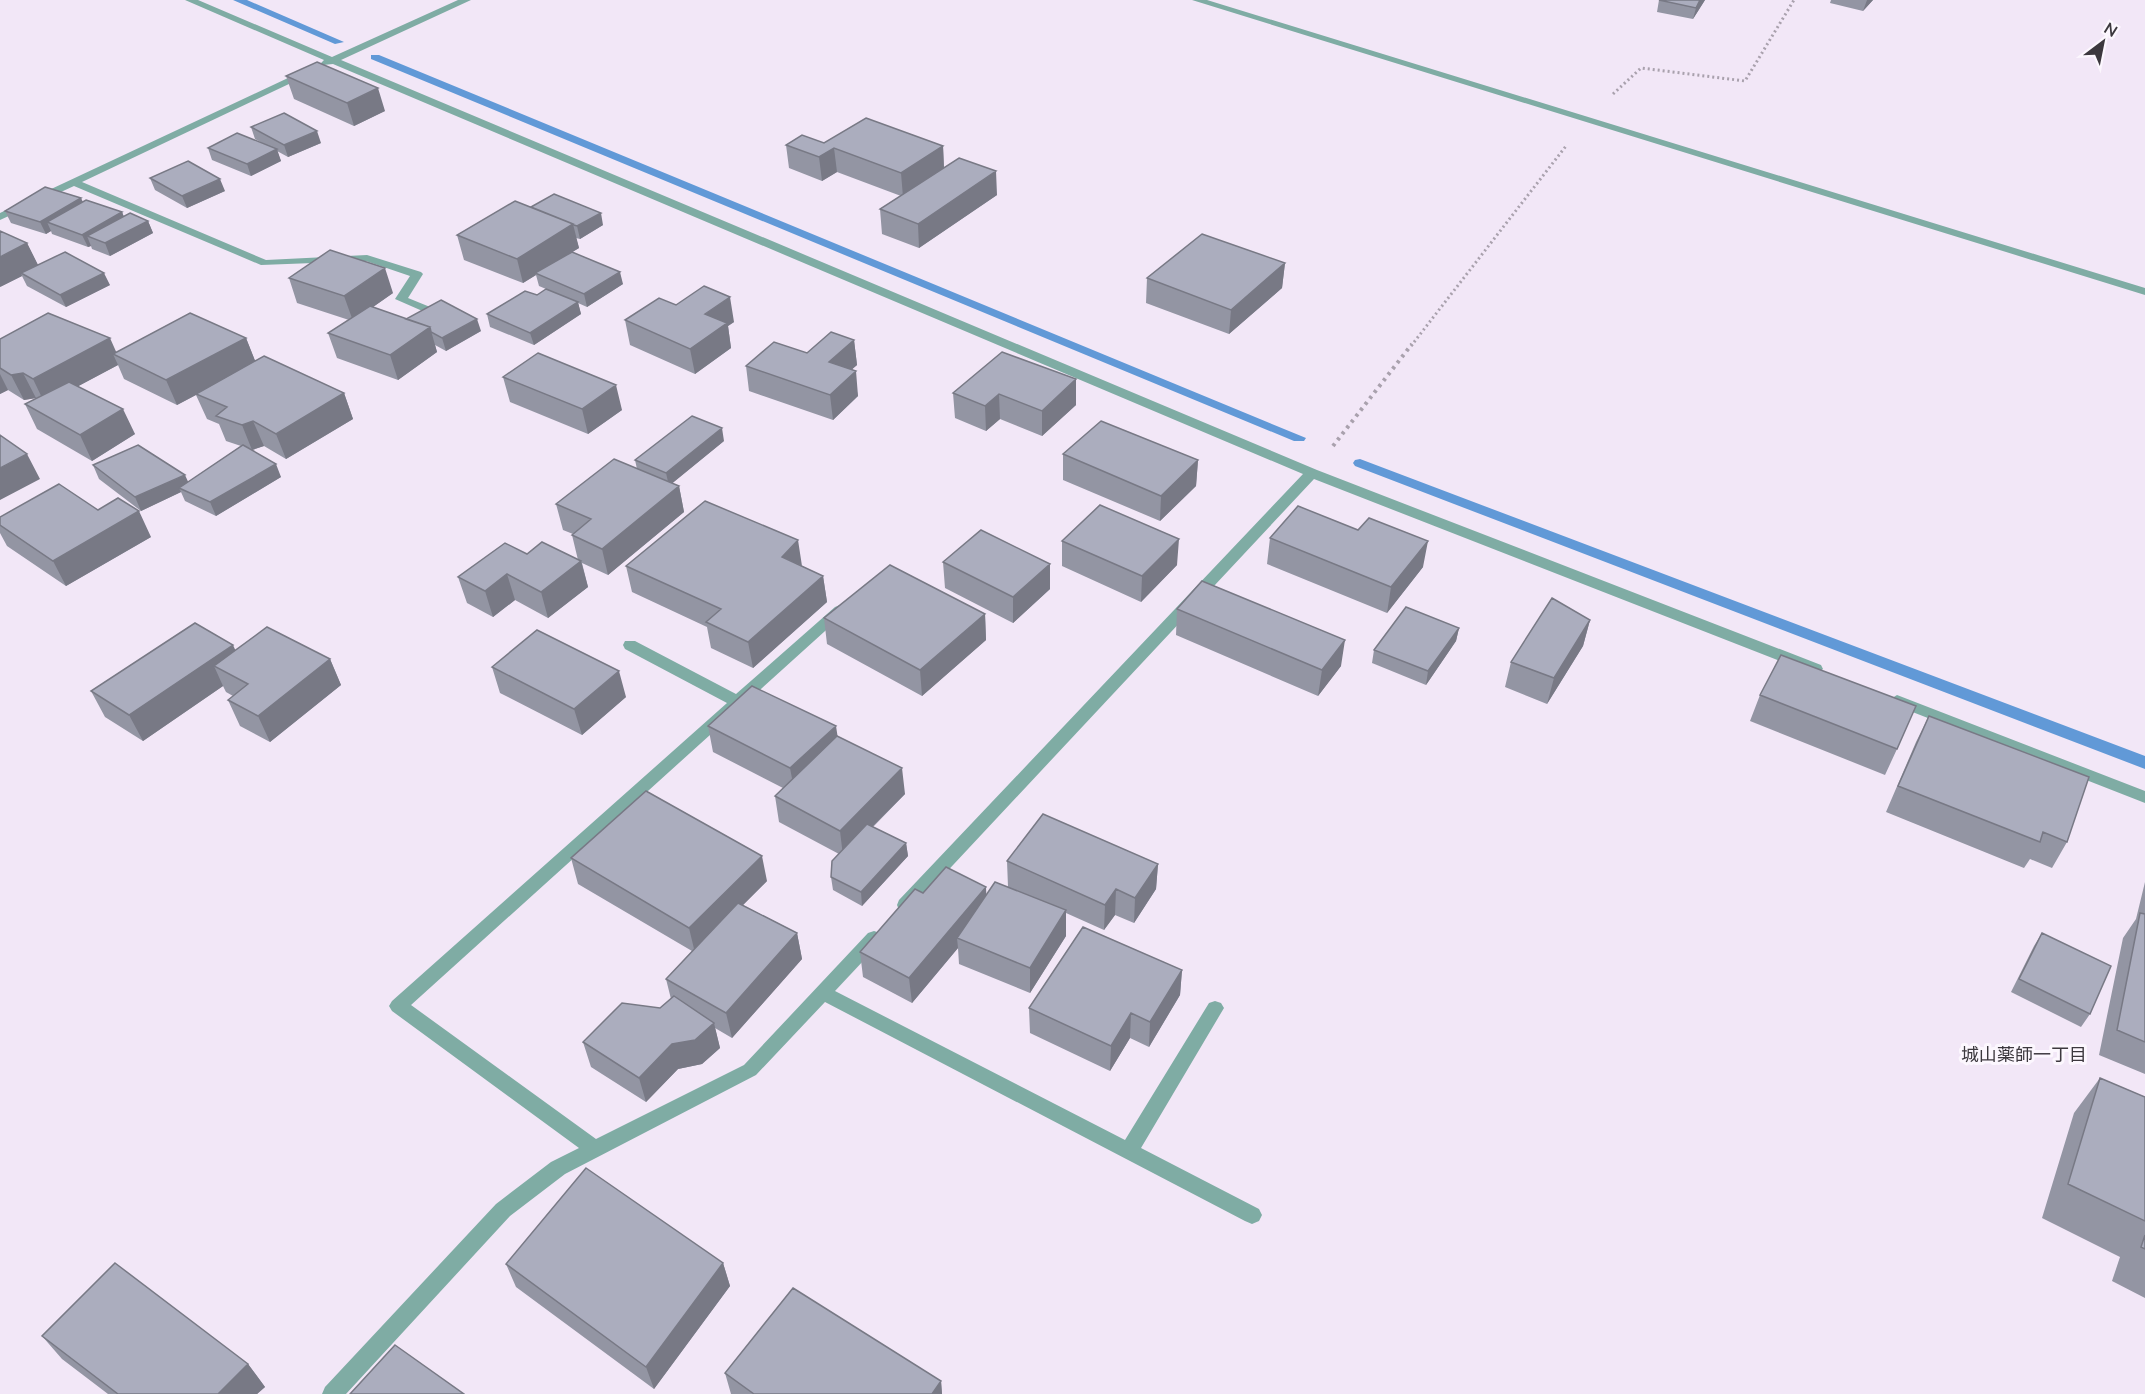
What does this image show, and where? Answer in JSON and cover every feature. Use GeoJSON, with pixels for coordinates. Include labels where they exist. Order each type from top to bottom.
{"type":"FeatureCollection","features":[{"type":"Feature","properties":{"kind":"street"},"geometry":{"type":"LineString","coordinates":[[190,0],[1312,473],[1834,676]]}},
{"type":"Feature","properties":{"kind":"street"},"geometry":{"type":"LineString","coordinates":[[0,217],[332,60],[466,0]]}},
{"type":"Feature","properties":{"kind":"street"},"geometry":{"type":"LineString","coordinates":[[1197,0],[2145,292]]}},
{"type":"Feature","properties":{"kind":"street"},"geometry":{"type":"LineString","coordinates":[[74,182],[265,262],[367,258],[417,274],[401,299],[430,311]]}},
{"type":"Feature","properties":{"kind":"street"},"geometry":{"type":"LineString","coordinates":[[332,1394],[503,1210],[558,1168],[750,1070],[1312,473]]}},
{"type":"Feature","properties":{"kind":"street"},"geometry":{"type":"LineString","coordinates":[[595,1149],[398,1006],[843,608]]}},
{"type":"Feature","properties":{"kind":"street"},"geometry":{"type":"LineString","coordinates":[[630,645],[738,702]]}},
{"type":"Feature","properties":{"kind":"street"},"geometry":{"type":"LineString","coordinates":[[1878,693],[2145,797]]}},
{"type":"Feature","properties":{"kind":"street"},"geometry":{"type":"LineString","coordinates":[[823,993],[1252,1215]]}},
{"type":"Feature","properties":{"kind":"street"},"geometry":{"type":"LineString","coordinates":[[1129,1151],[1215,1008]]}},
{"type":"Feature","properties":{"kind":"path"},"geometry":{"type":"LineString","coordinates":[[1312,473],[1586,120],[1641,68],[1745,81],[1794,0]]}},
{"type":"Feature","properties":{"kind":"building"},"geometry":{"type":"Polygon","coordinates":[[[1659,0],[1700,0],[1696,8],[1659,0]]]}},
{"type":"Feature","properties":{"kind":"building"},"geometry":{"type":"Polygon","coordinates":[[[317,62],[378,88],[347,103],[286,76],[317,62]]]}},
{"type":"Feature","properties":{"kind":"building"},"geometry":{"type":"Polygon","coordinates":[[[284,113],[317,131],[284,145],[251,127],[284,113]]]}},
{"type":"Feature","properties":{"kind":"building"},"geometry":{"type":"Polygon","coordinates":[[[866,118],[943,146],[901,173],[834,148],[819,157],[786,145],[802,135],[824,143],[866,118]]]}},
{"type":"Feature","properties":{"kind":"building"},"geometry":{"type":"Polygon","coordinates":[[[237,133],[277,149],[247,164],[208,148],[237,133]]]}},
{"type":"Feature","properties":{"kind":"building"},"geometry":{"type":"Polygon","coordinates":[[[959,158],[996,171],[918,224],[880,209],[959,158]]]}},
{"type":"Feature","properties":{"kind":"building"},"geometry":{"type":"Polygon","coordinates":[[[188,161],[220,179],[182,196],[150,178],[188,161]]]}},
{"type":"Feature","properties":{"kind":"building"},"geometry":{"type":"Polygon","coordinates":[[[45,187],[81,198],[40,222],[5,211],[45,187]]]}},
{"type":"Feature","properties":{"kind":"building"},"geometry":{"type":"Polygon","coordinates":[[[554,194],[601,213],[577,226],[531,207],[554,194]]]}},
{"type":"Feature","properties":{"kind":"building"},"geometry":{"type":"Polygon","coordinates":[[[86,200],[122,212],[82,235],[47,222],[86,200]]]}},
{"type":"Feature","properties":{"kind":"building"},"geometry":{"type":"Polygon","coordinates":[[[515,201],[573,224],[517,259],[457,235],[515,201]]]}},
{"type":"Feature","properties":{"kind":"building"},"geometry":{"type":"Polygon","coordinates":[[[130,213],[148,221],[105,243],[87,236],[130,213]]]}},
{"type":"Feature","properties":{"kind":"building"},"geometry":{"type":"Polygon","coordinates":[[[0,231],[27,243],[0,257],[0,231]]]}},
{"type":"Feature","properties":{"kind":"building"},"geometry":{"type":"Polygon","coordinates":[[[1202,234],[1285,263],[1231,310],[1147,278],[1202,234]]]}},
{"type":"Feature","properties":{"kind":"building"},"geometry":{"type":"Polygon","coordinates":[[[330,250],[385,268],[344,296],[289,278],[330,250]]]}},
{"type":"Feature","properties":{"kind":"building"},"geometry":{"type":"Polygon","coordinates":[[[65,252],[104,273],[60,295],[21,273],[65,252]]]}},
{"type":"Feature","properties":{"kind":"building"},"geometry":{"type":"Polygon","coordinates":[[[572,252],[620,272],[584,294],[535,273],[572,252]]]}},
{"type":"Feature","properties":{"kind":"building"},"geometry":{"type":"Polygon","coordinates":[[[704,286],[730,297],[705,314],[727,323],[690,349],[625,320],[659,298],[676,305],[704,286]]]}},
{"type":"Feature","properties":{"kind":"building"},"geometry":{"type":"Polygon","coordinates":[[[546,289],[578,302],[530,333],[487,314],[525,291],[537,295],[546,289]]]}},
{"type":"Feature","properties":{"kind":"building"},"geometry":{"type":"Polygon","coordinates":[[[441,300],[477,319],[442,338],[431,332],[430,327],[406,319],[441,300]]]}},
{"type":"Feature","properties":{"kind":"building"},"geometry":{"type":"Polygon","coordinates":[[[370,306],[430,327],[390,355],[328,333],[370,306]]]}},
{"type":"Feature","properties":{"kind":"building"},"geometry":{"type":"Polygon","coordinates":[[[48,313],[110,338],[33,379],[23,373],[11,375],[0,368],[0,339],[48,313]]]}},
{"type":"Feature","properties":{"kind":"building"},"geometry":{"type":"Polygon","coordinates":[[[190,313],[246,338],[166,380],[113,354],[190,313]]]}},
{"type":"Feature","properties":{"kind":"building"},"geometry":{"type":"Polygon","coordinates":[[[831,332],[854,340],[829,362],[856,371],[830,395],[746,366],[774,342],[807,353],[831,332]]]}},
{"type":"Feature","properties":{"kind":"building"},"geometry":{"type":"Polygon","coordinates":[[[1002,352],[1076,379],[1042,411],[999,394],[985,406],[953,393],[1002,352]]]}},
{"type":"Feature","properties":{"kind":"building"},"geometry":{"type":"Polygon","coordinates":[[[538,353],[616,385],[582,409],[503,377],[538,353]]]}},
{"type":"Feature","properties":{"kind":"building"},"geometry":{"type":"Polygon","coordinates":[[[264,356],[344,393],[276,434],[253,421],[242,425],[216,416],[227,407],[196,394],[264,356]]]}},
{"type":"Feature","properties":{"kind":"building"},"geometry":{"type":"Polygon","coordinates":[[[69,382],[123,409],[80,435],[25,404],[69,382]]]}},
{"type":"Feature","properties":{"kind":"building"},"geometry":{"type":"Polygon","coordinates":[[[692,416],[722,428],[666,473],[635,460],[692,416]]]}},
{"type":"Feature","properties":{"kind":"building"},"geometry":{"type":"Polygon","coordinates":[[[1101,421],[1198,460],[1161,496],[1063,454],[1101,421]]]}},
{"type":"Feature","properties":{"kind":"building"},"geometry":{"type":"Polygon","coordinates":[[[0,435],[27,454],[0,468],[0,435]]]}},
{"type":"Feature","properties":{"kind":"building"},"geometry":{"type":"Polygon","coordinates":[[[138,445],[185,475],[135,497],[93,465],[138,445]]]}},
{"type":"Feature","properties":{"kind":"building"},"geometry":{"type":"Polygon","coordinates":[[[243,445],[276,464],[210,502],[179,488],[243,445]]]}},
{"type":"Feature","properties":{"kind":"building"},"geometry":{"type":"Polygon","coordinates":[[[614,459],[679,486],[602,549],[572,535],[591,519],[556,504],[614,459]]]}},
{"type":"Feature","properties":{"kind":"building"},"geometry":{"type":"Polygon","coordinates":[[[59,484],[98,510],[118,498],[139,511],[53,561],[0,525],[0,517],[59,484]]]}},
{"type":"Feature","properties":{"kind":"building"},"geometry":{"type":"Polygon","coordinates":[[[705,501],[798,540],[782,557],[823,576],[748,642],[706,622],[721,609],[626,566],[705,501]]]}},
{"type":"Feature","properties":{"kind":"building"},"geometry":{"type":"Polygon","coordinates":[[[1100,505],[1179,539],[1142,576],[1062,541],[1100,505]]]}},
{"type":"Feature","properties":{"kind":"building"},"geometry":{"type":"Polygon","coordinates":[[[1298,506],[1358,530],[1369,518],[1428,541],[1391,587],[1270,538],[1298,506]]]}},
{"type":"Feature","properties":{"kind":"building"},"geometry":{"type":"Polygon","coordinates":[[[981,530],[1050,564],[1013,597],[943,562],[981,530]]]}},
{"type":"Feature","properties":{"kind":"building"},"geometry":{"type":"Polygon","coordinates":[[[542,542],[581,561],[541,592],[507,574],[485,591],[458,577],[505,543],[527,554],[542,542]]]}},
{"type":"Feature","properties":{"kind":"building"},"geometry":{"type":"Polygon","coordinates":[[[890,565],[985,614],[920,670],[824,618],[890,565]]]}},
{"type":"Feature","properties":{"kind":"building"},"geometry":{"type":"Polygon","coordinates":[[[1202,581],[1345,640],[1322,670],[1177,609],[1202,581]]]}},
{"type":"Feature","properties":{"kind":"building"},"geometry":{"type":"Polygon","coordinates":[[[1552,598],[1590,620],[1554,678],[1511,662],[1552,598]]]}},
{"type":"Feature","properties":{"kind":"building"},"geometry":{"type":"Polygon","coordinates":[[[1406,607],[1459,628],[1428,671],[1374,650],[1406,607]]]}},
{"type":"Feature","properties":{"kind":"building"},"geometry":{"type":"Polygon","coordinates":[[[195,623],[233,645],[129,715],[91,691],[195,623]]]}},
{"type":"Feature","properties":{"kind":"building"},"geometry":{"type":"Polygon","coordinates":[[[267,627],[330,659],[258,716],[228,700],[248,684],[214,666],[267,627]]]}},
{"type":"Feature","properties":{"kind":"building"},"geometry":{"type":"Polygon","coordinates":[[[537,630],[619,671],[574,709],[492,667],[537,630]]]}},
{"type":"Feature","properties":{"kind":"building"},"geometry":{"type":"Polygon","coordinates":[[[1781,655],[1916,706],[1897,749],[1760,695],[1781,655]]]}},
{"type":"Feature","properties":{"kind":"building"},"geometry":{"type":"Polygon","coordinates":[[[752,686],[836,726],[790,768],[708,726],[752,686]]]}},
{"type":"Feature","properties":{"kind":"building"},"geometry":{"type":"Polygon","coordinates":[[[1929,716],[2089,777],[2067,842],[2043,832],[2040,842],[1898,786],[1929,716]]]}},
{"type":"Feature","properties":{"kind":"building"},"geometry":{"type":"Polygon","coordinates":[[[837,736],[902,768],[840,831],[775,796],[837,736]]]}},
{"type":"Feature","properties":{"kind":"building"},"geometry":{"type":"Polygon","coordinates":[[[646,791],[762,856],[689,928],[571,858],[646,791]]]}},
{"type":"Feature","properties":{"kind":"building"},"geometry":{"type":"Polygon","coordinates":[[[1043,814],[1158,864],[1135,898],[1116,889],[1105,905],[1007,861],[1043,814]]]}},
{"type":"Feature","properties":{"kind":"building"},"geometry":{"type":"Polygon","coordinates":[[[867,824],[906,843],[861,892],[831,877],[832,861],[867,824]]]}},
{"type":"Feature","properties":{"kind":"building"},"geometry":{"type":"Polygon","coordinates":[[[946,867],[986,887],[909,978],[860,952],[915,889],[923,893],[946,867]]]}},
{"type":"Feature","properties":{"kind":"building"},"geometry":{"type":"Polygon","coordinates":[[[995,882],[1066,910],[1030,968],[957,938],[995,882]]]}},
{"type":"Feature","properties":{"kind":"building"},"geometry":{"type":"Polygon","coordinates":[[[738,903],[797,933],[726,1013],[666,979],[738,903]]]}},
{"type":"Feature","properties":{"kind":"building"},"geometry":{"type":"Polygon","coordinates":[[[2140,913],[2145,914],[2145,1042],[2117,1030],[2140,913]]]}},
{"type":"Feature","properties":{"kind":"building"},"geometry":{"type":"Polygon","coordinates":[[[1083,927],[1182,970],[1150,1022],[1131,1013],[1111,1046],[1029,1008],[1083,927]]]}},
{"type":"Feature","properties":{"kind":"building"},"geometry":{"type":"Polygon","coordinates":[[[2042,933],[2111,966],[2090,1014],[2019,979],[2042,933]]]}},
{"type":"Feature","properties":{"kind":"building"},"geometry":{"type":"Polygon","coordinates":[[[674,996],[714,1023],[695,1040],[672,1044],[639,1078],[583,1042],[622,1003],[660,1008],[674,996]]]}},
{"type":"Feature","properties":{"kind":"building"},"geometry":{"type":"Polygon","coordinates":[[[2100,1078],[2145,1097],[2145,1221],[2068,1184],[2100,1078]]]}},
{"type":"Feature","properties":{"kind":"building"},"geometry":{"type":"Polygon","coordinates":[[[586,1168],[723,1263],[646,1367],[506,1264],[586,1168]]]}},
{"type":"Feature","properties":{"kind":"building"},"geometry":{"type":"Polygon","coordinates":[[[2145,1235],[2145,1249],[2141,1247],[2145,1235]]]}},
{"type":"Feature","properties":{"kind":"building"},"geometry":{"type":"Polygon","coordinates":[[[115,1263],[248,1364],[218,1394],[118,1394],[42,1336],[115,1263]]]}},
{"type":"Feature","properties":{"kind":"building"},"geometry":{"type":"Polygon","coordinates":[[[793,1288],[941,1381],[932,1394],[754,1394],[725,1373],[793,1288]]]}},
{"type":"Feature","properties":{"kind":"building"},"geometry":{"type":"Polygon","coordinates":[[[395,1345],[464,1394],[350,1394],[395,1345]]]}},
{"type":"Feature","properties":{"kind":"waterway"},"geometry":{"type":"LineString","coordinates":[[238,0],[339,42]]}},
{"type":"Feature","properties":{"kind":"waterway"},"geometry":{"type":"LineString","coordinates":[[375,57],[1299,438]]}},
{"type":"Feature","properties":{"kind":"waterway"},"geometry":{"type":"LineString","coordinates":[[1360,463],[2145,763]]}},
{"type":"Feature","properties":{"kind":"district","name":"城山薬師一丁目"},"geometry":{"type":"Point","coordinates":[2024,1055]}}]}
